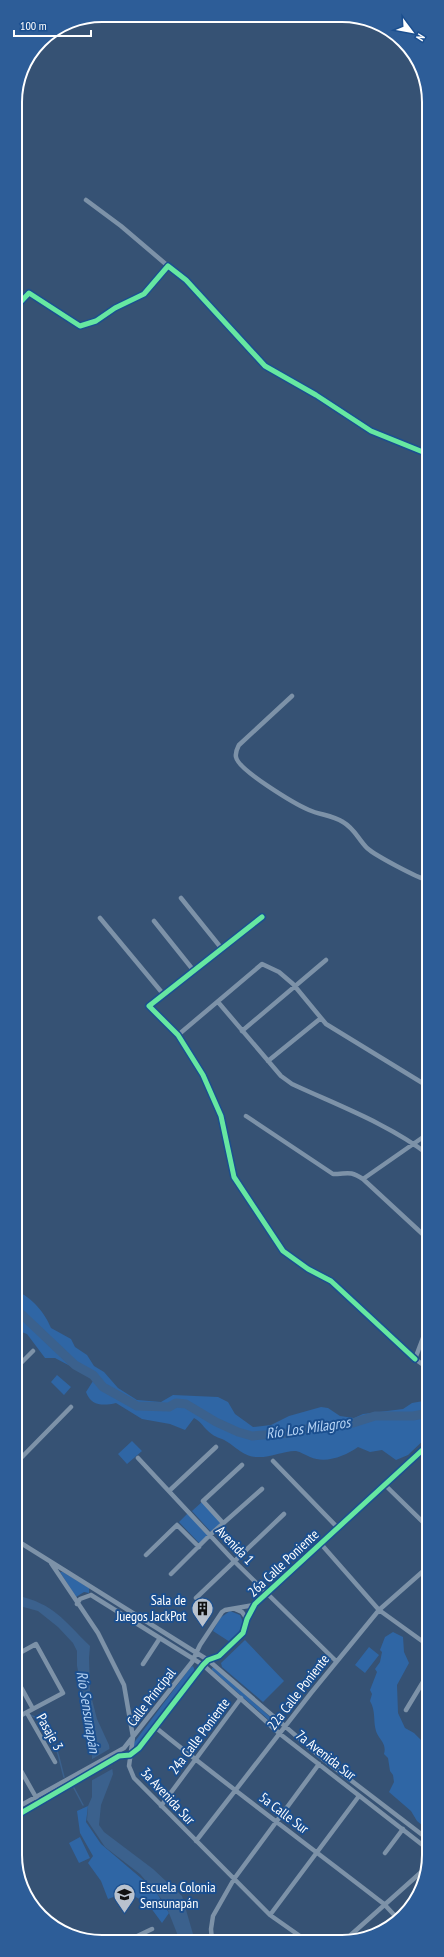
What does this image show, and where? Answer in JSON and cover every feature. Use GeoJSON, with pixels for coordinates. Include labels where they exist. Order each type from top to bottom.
{"type":"FeatureCollection","features":[{"type":"Feature","properties":{"kind":"street"},"geometry":{"type":"LineString","coordinates":[[86,200],[121,226],[186,280],[265,366],[316,395],[371,431],[422,452]]}},
{"type":"Feature","properties":{"kind":"street"},"geometry":{"type":"LineString","coordinates":[[22,300],[28,293],[80,326],[96,321],[115,308],[144,294],[168,266]]}},
{"type":"Feature","properties":{"kind":"street"},"geometry":{"type":"LineString","coordinates":[[292,696],[240,746],[236,751],[236,757],[239,762],[259,780],[288,800],[310,810],[332,816],[344,822],[354,830],[367,848],[422,879]]}},
{"type":"Feature","properties":{"kind":"street"},"geometry":{"type":"LineString","coordinates":[[181,898],[222,949]]}},
{"type":"Feature","properties":{"kind":"street"},"geometry":{"type":"LineString","coordinates":[[262,917],[149,1006],[178,1035],[203,1075],[221,1116],[234,1177],[283,1251],[308,1269],[331,1281],[422,1364]]}},
{"type":"Feature","properties":{"kind":"street"},"geometry":{"type":"LineString","coordinates":[[100,918],[164,995]]}},
{"type":"Feature","properties":{"kind":"street"},"geometry":{"type":"LineString","coordinates":[[154,921],[194,971]]}},
{"type":"Feature","properties":{"kind":"street"},"geometry":{"type":"LineString","coordinates":[[242,1031],[326,960]]}},
{"type":"Feature","properties":{"kind":"street"},"geometry":{"type":"LineString","coordinates":[[178,1035],[262,964],[279,972],[295,987],[326,1024],[422,1083]]}},
{"type":"Feature","properties":{"kind":"street"},"geometry":{"type":"LineString","coordinates":[[218,1002],[281,1076],[292,1084],[379,1125],[422,1150]]}},
{"type":"Feature","properties":{"kind":"street"},"geometry":{"type":"LineString","coordinates":[[268,1061],[320,1018]]}},
{"type":"Feature","properties":{"kind":"street"},"geometry":{"type":"LineString","coordinates":[[246,1116],[333,1174],[347,1172],[355,1173],[422,1234]]}},
{"type":"Feature","properties":{"kind":"street"},"geometry":{"type":"LineString","coordinates":[[363,1179],[422,1138]]}},
{"type":"Feature","properties":{"kind":"street"},"geometry":{"type":"LineString","coordinates":[[415,1359],[422,1340]]}},
{"type":"Feature","properties":{"kind":"street"},"geometry":{"type":"LineString","coordinates":[[22,1362],[33,1351]]}},
{"type":"Feature","properties":{"kind":"street"},"geometry":{"type":"LineString","coordinates":[[22,1457],[71,1407]]}},
{"type":"Feature","properties":{"kind":"street"},"geometry":{"type":"LineString","coordinates":[[169,1491],[216,1447]]}},
{"type":"Feature","properties":{"kind":"street","name":"26a Calle Poniente"},"geometry":{"type":"LineString","coordinates":[[196,1654],[219,1615],[225,1610],[244,1608],[255,1604],[422,1451]]}},
{"type":"Feature","properties":{"kind":"street","name":"Avenida 1"},"geometry":{"type":"LineString","coordinates":[[138,1458],[234,1561],[336,1661]]}},
{"type":"Feature","properties":{"kind":"street"},"geometry":{"type":"LineString","coordinates":[[272,1461],[338,1528]]}},
{"type":"Feature","properties":{"kind":"street"},"geometry":{"type":"LineString","coordinates":[[223,1523],[203,1501],[242,1465]]}},
{"type":"Feature","properties":{"kind":"street"},"geometry":{"type":"LineString","coordinates":[[385,1485],[422,1521]]}},
{"type":"Feature","properties":{"kind":"street"},"geometry":{"type":"LineString","coordinates":[[171,1574],[210,1535],[262,1489]]}},
{"type":"Feature","properties":{"kind":"street"},"geometry":{"type":"LineString","coordinates":[[196,1598],[284,1514]]}},
{"type":"Feature","properties":{"kind":"street"},"geometry":{"type":"LineString","coordinates":[[146,1555],[176,1525],[199,1547]]}},
{"type":"Feature","properties":{"kind":"street"},"geometry":{"type":"LineString","coordinates":[[22,1544],[196,1654]]}},
{"type":"Feature","properties":{"kind":"street"},"geometry":{"type":"LineString","coordinates":[[321,1544],[379,1610],[422,1641]]}},
{"type":"Feature","properties":{"kind":"street","name":"3a Avenida Sur"},"geometry":{"type":"LineString","coordinates":[[50,1562],[98,1633],[124,1685],[133,1738],[128,1766],[134,1778],[270,1915],[298,1935]]}},
{"type":"Feature","properties":{"kind":"street","name":"22a Calle Poniente"},"geometry":{"type":"LineString","coordinates":[[196,1841],[336,1661],[379,1610],[422,1572]]}},
{"type":"Feature","properties":{"kind":"street"},"geometry":{"type":"LineString","coordinates":[[77,1604],[80,1599],[91,1595],[91,1588]]}},
{"type":"Feature","properties":{"kind":"street","name":"Calle Principal"},"geometry":{"type":"LineString","coordinates":[[91,1595],[194,1660]]}},
{"type":"Feature","properties":{"kind":"street","name":"26a Calle Poniente"},"geometry":{"type":"LineString","coordinates":[[130,1755],[139,1748],[203,1665],[208,1660],[219,1656],[243,1633],[247,1619],[255,1604]]}},
{"type":"Feature","properties":{"kind":"street"},"geometry":{"type":"LineString","coordinates":[[233,1608],[242,1612],[247,1619]]}},
{"type":"Feature","properties":{"kind":"street"},"geometry":{"type":"LineString","coordinates":[[143,1664],[160,1638]]}},
{"type":"Feature","properties":{"kind":"street"},"geometry":{"type":"LineString","coordinates":[[22,1652],[36,1644],[63,1693],[22,1715]]}},
{"type":"Feature","properties":{"kind":"street","name":"Calle Principal"},"geometry":{"type":"LineString","coordinates":[[22,1805],[122,1748],[133,1738],[194,1660],[196,1654]]}},
{"type":"Feature","properties":{"kind":"street","name":"7a Avenida Sur"},"geometry":{"type":"LineString","coordinates":[[196,1654],[208,1660],[284,1727],[422,1835]]}},
{"type":"Feature","properties":{"kind":"street","name":"7a Avenida Sur"},"geometry":{"type":"LineString","coordinates":[[194,1660],[203,1665],[280,1734],[422,1844]]}},
{"type":"Feature","properties":{"kind":"street"},"geometry":{"type":"LineString","coordinates":[[406,1710],[422,1684]]}},
{"type":"Feature","properties":{"kind":"street"},"geometry":{"type":"LineString","coordinates":[[22,1690],[32,1709]]}},
{"type":"Feature","properties":{"kind":"street","name":"24a Calle Poniente"},"geometry":{"type":"LineString","coordinates":[[161,1806],[241,1698]]}},
{"type":"Feature","properties":{"kind":"street","name":"Pasaje 3"},"geometry":{"type":"LineString","coordinates":[[27,1713],[54,1762]]}},
{"type":"Feature","properties":{"kind":"street","name":"5a Calle Sur"},"geometry":{"type":"LineString","coordinates":[[155,1728],[235,1791],[318,1852],[384,1904],[395,1915]]}},
{"type":"Feature","properties":{"kind":"street"},"geometry":{"type":"LineString","coordinates":[[22,1812],[119,1756],[130,1755]]}},
{"type":"Feature","properties":{"kind":"street"},"geometry":{"type":"LineString","coordinates":[[212,1935],[213,1916],[234,1879],[319,1764]]}},
{"type":"Feature","properties":{"kind":"street"},"geometry":{"type":"LineString","coordinates":[[22,1772],[39,1802]]}},
{"type":"Feature","properties":{"kind":"street"},"geometry":{"type":"LineString","coordinates":[[270,1915],[360,1796]]}},
{"type":"Feature","properties":{"kind":"street"},"geometry":{"type":"LineString","coordinates":[[385,1853],[403,1829]]}},
{"type":"Feature","properties":{"kind":"street"},"geometry":{"type":"LineString","coordinates":[[352,1934],[420,1873]]}},
{"type":"Feature","properties":{"kind":"street"},"geometry":{"type":"LineString","coordinates":[[139,1935],[152,1929]]}},
{"type":"Feature","properties":{"kind":"shaded area"},"geometry":{"type":"Polygon","coordinates":[[[22,1294],[33,1301],[51,1328],[71,1339],[75,1347],[87,1355],[94,1366],[104,1372],[118,1388],[137,1400],[161,1402],[173,1395],[218,1397],[228,1402],[235,1414],[253,1427],[271,1425],[289,1416],[321,1407],[328,1408],[340,1416],[354,1418],[363,1414],[403,1409],[412,1403],[422,1401],[422,1442],[408,1455],[396,1460],[382,1450],[370,1452],[358,1447],[341,1456],[322,1460],[296,1451],[262,1457],[247,1455],[226,1441],[214,1436],[194,1418],[185,1430],[170,1424],[142,1419],[116,1403],[102,1405],[94,1402],[88,1397],[86,1392],[93,1381],[91,1377],[55,1358],[45,1358],[27,1334],[22,1332],[22,1294]]]}},
{"type":"Feature","properties":{"kind":"shaded area"},"geometry":{"type":"Polygon","coordinates":[[[57,1375],[71,1387],[64,1395],[51,1382],[57,1375]]]}},
{"type":"Feature","properties":{"kind":"shaded area"},"geometry":{"type":"Polygon","coordinates":[[[132,1441],[142,1451],[127,1464],[118,1454],[132,1441]]]}},
{"type":"Feature","properties":{"kind":"shaded area"},"geometry":{"type":"Polygon","coordinates":[[[203,1501],[223,1523],[212,1533],[192,1511],[203,1501]]]}},
{"type":"Feature","properties":{"kind":"shaded area"},"geometry":{"type":"Polygon","coordinates":[[[189,1512],[210,1535],[201,1545],[179,1522],[189,1512]]]}},
{"type":"Feature","properties":{"kind":"shaded area"},"geometry":{"type":"Polygon","coordinates":[[[60,1572],[63,1572],[89,1588],[89,1593],[84,1592],[76,1597],[60,1572]]]}},
{"type":"Feature","properties":{"kind":"shaded area"},"geometry":{"type":"Polygon","coordinates":[[[230,1611],[240,1615],[243,1622],[238,1634],[230,1642],[213,1631],[220,1618],[230,1611]]]}},
{"type":"Feature","properties":{"kind":"shaded area"},"geometry":{"type":"Polygon","coordinates":[[[393,1632],[403,1637],[404,1652],[409,1663],[397,1685],[398,1713],[405,1728],[414,1733],[422,1741],[422,1825],[417,1821],[411,1811],[389,1792],[394,1782],[393,1775],[390,1771],[388,1758],[384,1754],[384,1744],[377,1734],[375,1727],[373,1708],[370,1701],[372,1694],[370,1690],[377,1672],[375,1669],[380,1662],[382,1652],[380,1650],[385,1637],[393,1632]]]}},
{"type":"Feature","properties":{"kind":"shaded area"},"geometry":{"type":"Polygon","coordinates":[[[245,1640],[284,1681],[263,1702],[222,1667],[221,1663],[245,1640]]]}},
{"type":"Feature","properties":{"kind":"shaded area"},"geometry":{"type":"Polygon","coordinates":[[[369,1647],[379,1655],[365,1673],[355,1665],[369,1647]]]}},
{"type":"Feature","properties":{"kind":"shaded area"},"geometry":{"type":"Polygon","coordinates":[[[193,1666],[195,1671],[138,1747],[133,1747],[133,1744],[193,1666]]]}},
{"type":"Feature","properties":{"kind":"shaded area"},"geometry":{"type":"Polygon","coordinates":[[[215,1667],[279,1725],[278,1728],[212,1670],[212,1668],[215,1667]]]}},
{"type":"Feature","properties":{"kind":"shaded area"},"geometry":{"type":"Polygon","coordinates":[[[88,1806],[86,1822],[101,1844],[155,1890],[169,1913],[162,1923],[148,1904],[127,1892],[108,1899],[101,1881],[88,1863],[93,1856],[80,1833],[77,1811],[88,1806]]]}},
{"type":"Feature","properties":{"kind":"shaded area"},"geometry":{"type":"Polygon","coordinates":[[[80,1837],[90,1858],[79,1863],[69,1843],[80,1837]]]}},
{"type":"Feature","properties":{"kind":"water","name":"Río Sensunapán"},"geometry":{"type":"Polygon","coordinates":[[[22,1597],[50,1608],[90,1646],[90,1692],[97,1719],[109,1745],[113,1774],[101,1805],[99,1825],[104,1832],[153,1869],[182,1896],[193,1935],[178,1935],[165,1903],[140,1874],[105,1847],[87,1820],[88,1806],[92,1797],[92,1746],[81,1696],[82,1689],[77,1666],[77,1651],[73,1643],[58,1627],[38,1611],[22,1607],[22,1597]]]}},
{"type":"Feature","properties":{"kind":"pier"},"geometry":{"type":"Polygon","coordinates":[[[111,1748],[114,1768],[89,1782],[89,1761],[111,1748]]]}},
{"type":"Feature","properties":{"kind":"waterway","name":"Río Los Milagros"},"geometry":{"type":"LineString","coordinates":[[22,1315],[75,1365],[93,1375],[103,1387],[137,1406],[169,1407],[176,1403],[186,1404],[216,1422],[238,1432],[252,1436],[290,1433],[309,1428],[353,1423],[375,1416],[413,1416],[422,1414]]}},
{"type":"Feature","properties":{"kind":"waterway"},"geometry":{"type":"LineString","coordinates":[[30,1715],[38,1719],[50,1732],[57,1750],[64,1777]]}},
{"type":"Feature","properties":{"kind":"waterway"},"geometry":{"type":"LineString","coordinates":[[74,1788],[83,1805]]}},
{"type":"Feature","properties":{"kind":"cycle path"},"geometry":{"type":"LineString","coordinates":[[22,300],[29,293],[80,326],[96,321],[115,308],[144,294],[168,266],[186,280],[265,366],[316,395],[371,431],[422,452]]}},
{"type":"Feature","properties":{"kind":"cycle path"},"geometry":{"type":"LineString","coordinates":[[262,917],[149,1006],[178,1035],[203,1075],[221,1116],[234,1177],[283,1251],[308,1269],[331,1281],[415,1359]]}},
{"type":"Feature","properties":{"kind":"cycle path"},"geometry":{"type":"LineString","coordinates":[[22,1813],[119,1756],[130,1755],[139,1748],[203,1665],[208,1660],[219,1656],[243,1633],[247,1619],[255,1604],[422,1450]]}},
{"type":"Feature","properties":{"kind":"place","name":"Sala de Juegos JackPot"},"geometry":{"type":"Point","coordinates":[202,1628]}},
{"type":"Feature","properties":{"kind":"place","name":"Escuela Colonia Sensunapán"},"geometry":{"type":"Point","coordinates":[125,1914]}}]}
